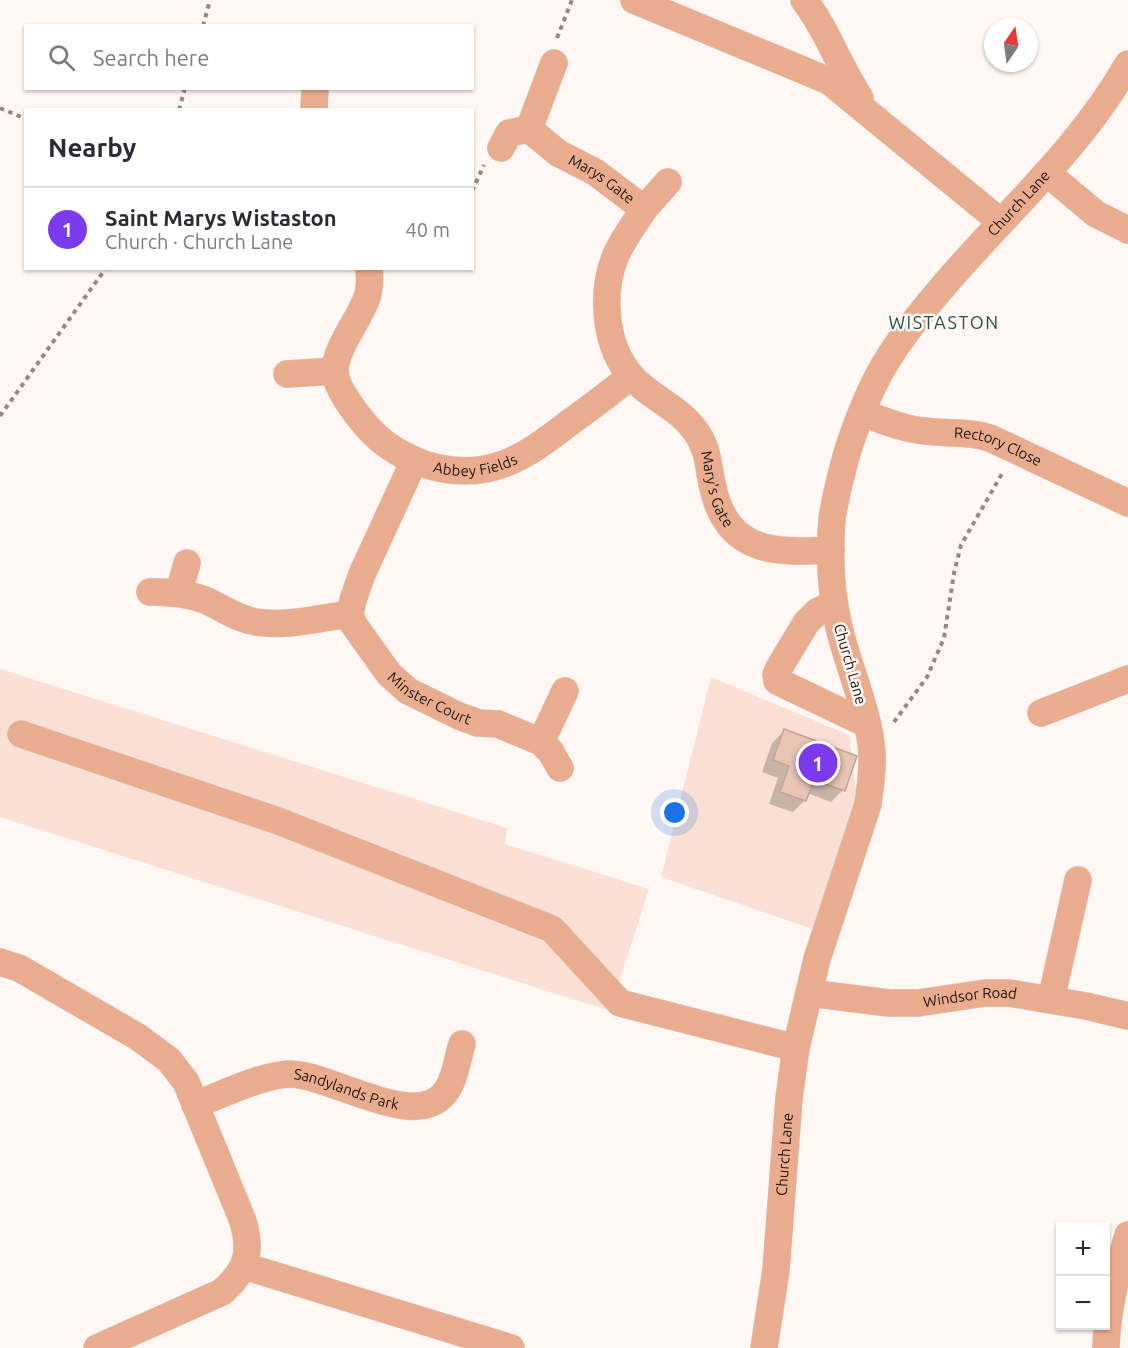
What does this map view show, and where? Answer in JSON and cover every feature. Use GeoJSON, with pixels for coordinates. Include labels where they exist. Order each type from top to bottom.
{"type":"FeatureCollection","features":[{"type":"Feature","properties":{"kind":"street"},"geometry":{"type":"LineString","coordinates":[[634,0],[829,81],[1001,222]]}},
{"type":"Feature","properties":{"kind":"street"},"geometry":{"type":"LineString","coordinates":[[804,0],[819,20],[846,78],[874,118]]}},
{"type":"Feature","properties":{"kind":"street"},"geometry":{"type":"LineString","coordinates":[[501,147],[509,132],[529,129],[554,63]]}},
{"type":"Feature","properties":{"kind":"street","name":"Church Lane"},"geometry":{"type":"LineString","coordinates":[[764,1348],[776,1270],[789,1098],[796,1048],[817,959],[868,804],[872,777],[872,752],[867,724],[839,629],[834,603],[831,550],[832,520],[837,486],[873,385],[902,337],[930,302],[1047,173],[1110,92],[1128,64]]}},
{"type":"Feature","properties":{"kind":"street"},"geometry":{"type":"LineString","coordinates":[[314,108],[315,90]]}},
{"type":"Feature","properties":{"kind":"street","name":"Marys Gate"},"geometry":{"type":"LineString","coordinates":[[529,129],[558,153],[595,172],[644,209],[614,260],[607,302],[611,336],[631,376]]}},
{"type":"Feature","properties":{"kind":"street"},"geometry":{"type":"LineString","coordinates":[[1047,173],[1088,208],[1128,230]]}},
{"type":"Feature","properties":{"kind":"street"},"geometry":{"type":"LineString","coordinates":[[644,209],[668,182]]}},
{"type":"Feature","properties":{"kind":"street"},"geometry":{"type":"LineString","coordinates":[[287,374],[335,372],[339,354],[367,299],[369,270]]}},
{"type":"Feature","properties":{"kind":"street","name":"Abbey Fields"},"geometry":{"type":"LineString","coordinates":[[335,372],[338,385],[368,428],[385,444],[414,460],[440,468],[462,470],[489,469],[512,462],[534,451],[631,376]]}},
{"type":"Feature","properties":{"kind":"street","name":"Mary's Gate"},"geometry":{"type":"LineString","coordinates":[[631,376],[693,427],[706,447],[717,503],[733,529],[747,540],[775,551],[831,550]]}},
{"type":"Feature","properties":{"kind":"street","name":"Rectory Close"},"geometry":{"type":"LineString","coordinates":[[862,413],[926,432],[976,434],[1128,503]]}},
{"type":"Feature","properties":{"kind":"street"},"geometry":{"type":"LineString","coordinates":[[150,592],[179,592],[205,601],[233,616],[258,622],[291,622],[350,614],[352,600],[362,574],[414,460]]}},
{"type":"Feature","properties":{"kind":"street"},"geometry":{"type":"LineString","coordinates":[[179,592],[187,563]]}},
{"type":"Feature","properties":{"kind":"street"},"geometry":{"type":"LineString","coordinates":[[834,603],[816,612],[806,623],[778,668],[777,681],[867,724]]}},
{"type":"Feature","properties":{"kind":"street","name":"Minster Court"},"geometry":{"type":"LineString","coordinates":[[350,614],[369,649],[389,674],[408,691],[459,716],[478,723],[498,724],[541,742]]}},
{"type":"Feature","properties":{"kind":"street"},"geometry":{"type":"LineString","coordinates":[[1041,713],[1128,680]]}},
{"type":"Feature","properties":{"kind":"street"},"geometry":{"type":"LineString","coordinates":[[560,768],[551,752],[541,742],[565,691]]}},
{"type":"Feature","properties":{"kind":"street"},"geometry":{"type":"LineString","coordinates":[[21,734],[281,822],[552,930],[620,1003],[796,1048]]}},
{"type":"Feature","properties":{"kind":"street"},"geometry":{"type":"LineString","coordinates":[[1051,1000],[1078,880]]}},
{"type":"Feature","properties":{"kind":"street"},"geometry":{"type":"LineString","coordinates":[[0,962],[19,968],[156,1049],[178,1071],[186,1082],[243,1221],[248,1245],[244,1266],[234,1282],[222,1292],[104,1347]]}},
{"type":"Feature","properties":{"kind":"street","name":"Windsor Road"},"geometry":{"type":"LineString","coordinates":[[809,993],[889,1004],[918,1003],[985,993],[1009,993],[1128,1016]]}},
{"type":"Feature","properties":{"kind":"street","name":"Sandylands Park"},"geometry":{"type":"LineString","coordinates":[[195,1105],[274,1076],[294,1074],[401,1106],[424,1107],[435,1101],[448,1088],[462,1044]]}},
{"type":"Feature","properties":{"kind":"street"},"geometry":{"type":"LineString","coordinates":[[1106,1348],[1106,1326],[1113,1288],[1128,1235]]}},
{"type":"Feature","properties":{"kind":"street"},"geometry":{"type":"LineString","coordinates":[[244,1266],[511,1348]]}},
{"type":"Feature","properties":{"kind":"path"},"geometry":{"type":"LineString","coordinates":[[204,24],[210,0]]}},
{"type":"Feature","properties":{"kind":"path"},"geometry":{"type":"LineString","coordinates":[[554,63],[553,49],[572,0]]}},
{"type":"Feature","properties":{"kind":"path"},"geometry":{"type":"LineString","coordinates":[[180,108],[184,90]]}},
{"type":"Feature","properties":{"kind":"path"},"geometry":{"type":"LineString","coordinates":[[0,108],[24,118]]}},
{"type":"Feature","properties":{"kind":"path"},"geometry":{"type":"LineString","coordinates":[[0,416],[105,270]]}},
{"type":"Feature","properties":{"kind":"path"},"geometry":{"type":"LineString","coordinates":[[872,752],[927,677],[944,638],[954,573],[961,546],[1015,450]]}},
{"type":"Feature","properties":{"kind":"shaded area"},"geometry":{"type":"Polygon","coordinates":[[[0,669],[507,828],[505,844],[649,889],[610,1011],[0,817],[0,669]]]}},
{"type":"Feature","properties":{"kind":"shaded area"},"geometry":{"type":"Polygon","coordinates":[[[711,677],[849,735],[858,803],[812,929],[661,877],[711,677]]]}},
{"type":"Feature","properties":{"kind":"building"},"geometry":{"type":"Polygon","coordinates":[[[784,729],[857,756],[845,791],[814,780],[806,801],[780,792],[789,766],[773,760],[784,729]]]}},
{"type":"Feature","properties":{"kind":"place","name":"Saint Marys Wistaston"},"geometry":{"type":"Point","coordinates":[818,763]}},
{"type":"Feature","properties":{"kind":"district","name":"WISTASTON"},"geometry":{"type":"Point","coordinates":[944,323]}}]}
